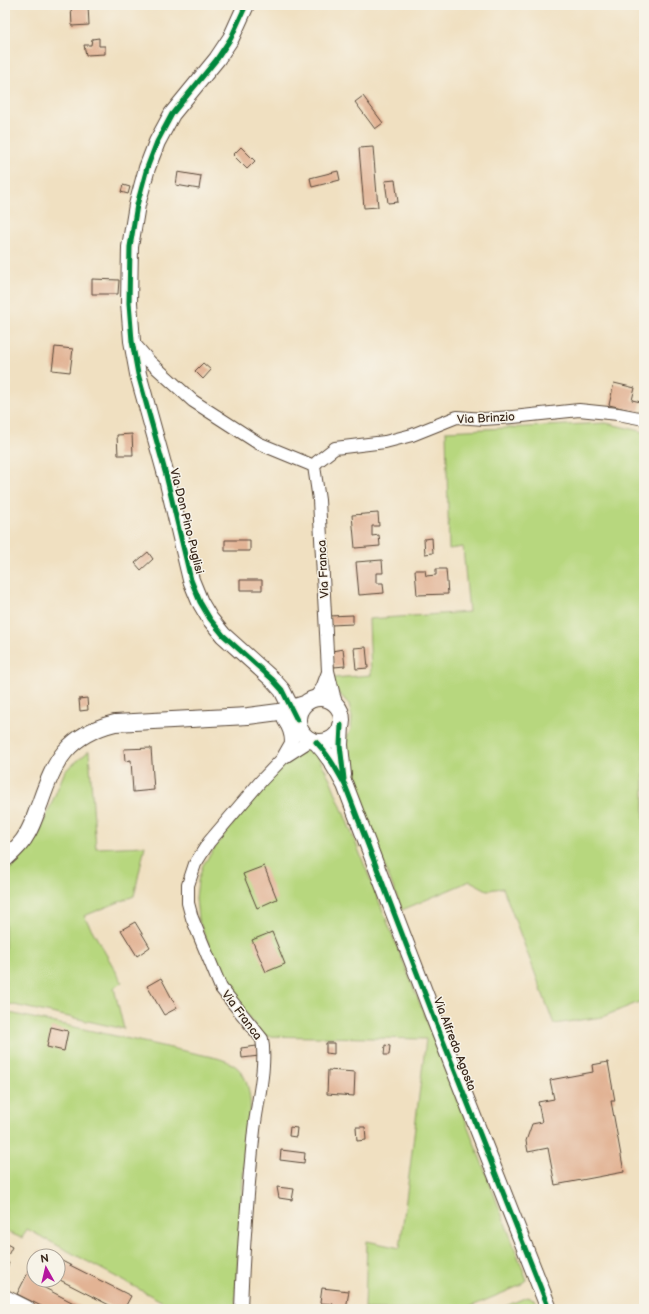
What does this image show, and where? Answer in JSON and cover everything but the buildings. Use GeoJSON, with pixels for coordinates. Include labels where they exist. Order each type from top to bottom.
{"type":"FeatureCollection","features":[{"type":"Feature","properties":{"kind":"street","name":"Via Don Pino Puglisi"},"geometry":{"type":"LineString","coordinates":[[246,5],[231,38],[217,59],[172,114],[157,142],[147,168],[130,247],[129,303],[132,341],[138,374],[166,475],[194,588],[210,619],[223,635],[272,679]]}},
{"type":"Feature","properties":{"kind":"street"},"geometry":{"type":"LineString","coordinates":[[132,341],[150,362],[193,401],[258,443],[314,466]]}},
{"type":"Feature","properties":{"kind":"street","name":"Via Brinzio"},"geometry":{"type":"LineString","coordinates":[[314,466],[335,448],[385,442],[412,435],[457,417],[484,419],[579,410],[618,414],[644,419]]}},
{"type":"Feature","properties":{"kind":"street","name":"Via Franca"},"geometry":{"type":"LineString","coordinates":[[314,466],[319,500],[328,671]]}},
{"type":"Feature","properties":{"kind":"street"},"geometry":{"type":"LineString","coordinates":[[328,671],[337,706]]}},
{"type":"Feature","properties":{"kind":"street"},"geometry":{"type":"LineString","coordinates":[[283,758],[322,688],[328,671]]}},
{"type":"Feature","properties":{"kind":"street"},"geometry":{"type":"LineString","coordinates":[[272,679],[295,693],[302,722],[322,742],[329,740],[339,731],[341,725]]}},
{"type":"Feature","properties":{"kind":"street","name":"Via Alfredo Agosta"},"geometry":{"type":"LineString","coordinates":[[272,679],[282,690],[302,722],[331,760],[345,785],[548,1309]]}},
{"type":"Feature","properties":{"kind":"street"},"geometry":{"type":"LineString","coordinates":[[283,758],[302,722],[328,699],[337,706]]}},
{"type":"Feature","properties":{"kind":"street","name":"Via Alfredo Agosta"},"geometry":{"type":"LineString","coordinates":[[337,706],[342,718],[340,757],[345,785]]}},
{"type":"Feature","properties":{"kind":"street"},"geometry":{"type":"LineString","coordinates":[[5,859],[27,835],[50,775],[59,758],[71,744],[86,734],[115,723],[248,716],[302,722]]}},
{"type":"Feature","properties":{"kind":"street","name":"Via Franca"},"geometry":{"type":"LineString","coordinates":[[241,1309],[245,1234],[264,1050],[262,1040],[221,988],[192,918],[188,902],[188,885],[195,864],[209,842],[260,781],[283,758]]}},
{"type":"Feature","properties":{"kind":"street"},"geometry":{"type":"LineString","coordinates":[[5,1298],[27,1309]]}},
{"type":"Feature","properties":{"kind":"green space"},"geometry":{"type":"Polygon","coordinates":[[[606,423],[644,432],[644,1000],[602,1017],[554,1024],[503,888],[487,890],[470,881],[402,910],[342,757],[343,746],[351,729],[352,717],[349,704],[335,689],[333,678],[371,675],[369,619],[469,612],[463,547],[449,549],[446,431],[606,423]]]}},
{"type":"Feature","properties":{"kind":"green space"},"geometry":{"type":"Polygon","coordinates":[[[308,749],[316,753],[330,779],[433,1036],[527,1280],[519,1286],[465,1309],[365,1309],[367,1241],[400,1248],[426,1039],[262,1036],[229,989],[198,919],[196,898],[198,881],[203,865],[218,843],[283,761],[308,749]]]}},
{"type":"Feature","properties":{"kind":"green space"},"geometry":{"type":"Polygon","coordinates":[[[89,751],[96,848],[145,846],[134,896],[84,916],[122,982],[114,988],[124,1029],[5,1003],[5,871],[23,855],[38,836],[65,771],[89,751]]]}},
{"type":"Feature","properties":{"kind":"green space"},"geometry":{"type":"Polygon","coordinates":[[[5,1012],[217,1058],[231,1063],[244,1076],[249,1091],[250,1124],[245,1156],[235,1309],[176,1309],[66,1250],[66,1248],[62,1248],[27,1229],[22,1238],[5,1231],[5,1012]]]}},
{"type":"Feature","properties":{"kind":"green space"},"geometry":{"type":"Polygon","coordinates":[[[527,1297],[534,1299],[538,1309],[499,1309],[527,1297]]]}},
{"type":"Feature","properties":{"kind":"cycle path"},"geometry":{"type":"LineString","coordinates":[[246,5],[231,38],[217,59],[172,114],[157,142],[147,168],[137,205],[130,247],[129,303],[132,341],[138,374],[166,475],[191,580],[200,602],[210,619],[223,635],[272,679],[282,690],[297,720]]}},
{"type":"Feature","properties":{"kind":"cycle path"},"geometry":{"type":"LineString","coordinates":[[341,725],[340,745],[344,779]]}},
{"type":"Feature","properties":{"kind":"cycle path"},"geometry":{"type":"LineString","coordinates":[[316,742],[328,757],[345,785],[440,1033],[549,1309]]}}]}
